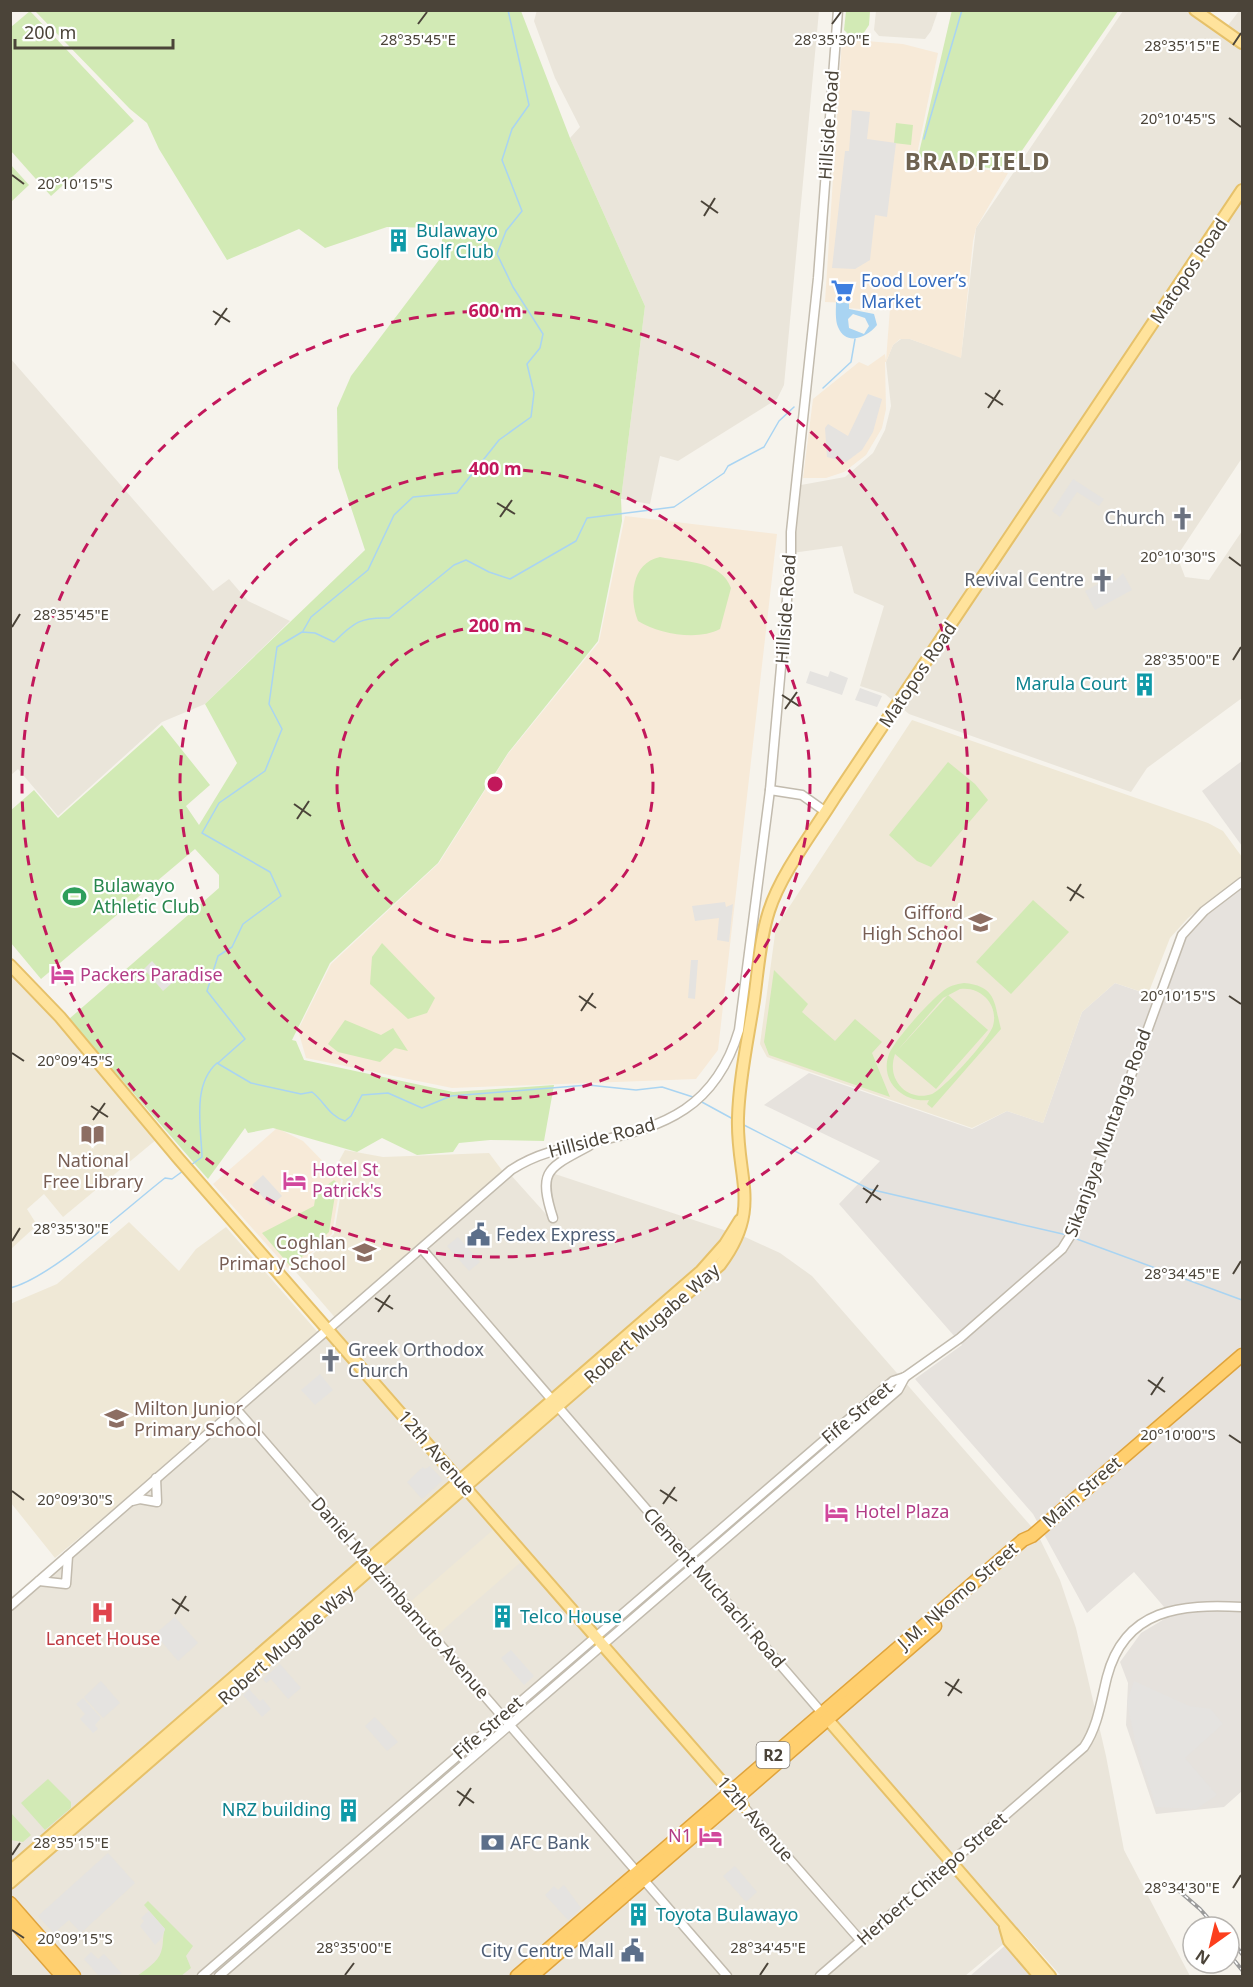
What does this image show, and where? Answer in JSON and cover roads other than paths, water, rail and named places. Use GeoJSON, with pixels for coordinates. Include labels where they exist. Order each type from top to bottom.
{"type":"FeatureCollection","features":[{"type":"Feature","properties":{"kind":"highway","name":"Main Street"},"geometry":{"type":"LineString","coordinates":[[1032,1536],[1242,1355]]}},
{"type":"Feature","properties":{"kind":"highway","name":"J.M. Nkomo Street"},"geometry":{"type":"LineString","coordinates":[[517,1977],[737,1799],[825,1716],[1023,1540],[1032,1536]]}},
{"type":"Feature","properties":{"kind":"highway","name":"J.M. Nkomo Street"},"geometry":{"type":"LineString","coordinates":[[532,1977],[640,1876]]}},
{"type":"Feature","properties":{"kind":"highway"},"geometry":{"type":"LineString","coordinates":[[10,1902],[74,1977]]}},
{"type":"Feature","properties":{"kind":"highway"},"geometry":{"type":"LineString","coordinates":[[10,1917],[62,1977]]}},
{"type":"Feature","properties":{"kind":"main road"},"geometry":{"type":"LineString","coordinates":[[1195,10],[1242,43]]}},
{"type":"Feature","properties":{"kind":"main road","name":"Matopos Road"},"geometry":{"type":"LineString","coordinates":[[744,1212],[744,1175],[738,1116],[768,912],[782,884],[826,812],[1242,190]]}},
{"type":"Feature","properties":{"kind":"main road","name":"12th Avenue"},"geometry":{"type":"LineString","coordinates":[[10,965],[60,1017],[194,1177],[737,1799]]}},
{"type":"Feature","properties":{"kind":"main road","name":"Robert Mugabe Way"},"geometry":{"type":"LineString","coordinates":[[10,1871],[720,1265],[741,1233],[744,1212]]}},
{"type":"Feature","properties":{"kind":"main road","name":"Robert Mugabe Way"},"geometry":{"type":"LineString","coordinates":[[10,1883],[371,1564]]}},
{"type":"Feature","properties":{"kind":"main road","name":"Clement Muchachi Road"},"geometry":{"type":"LineString","coordinates":[[825,1716],[1050,1977]]}},
{"type":"Feature","properties":{"kind":"main road","name":"Clement Muchachi Road"},"geometry":{"type":"LineString","coordinates":[[1005,1927],[1009,1941],[1039,1977]]}},
{"type":"Feature","properties":{"kind":"street","name":"Hillside Road"},"geometry":{"type":"LineString","coordinates":[[10,1606],[511,1170],[545,1152],[597,1141],[667,1121],[694,1105],[709,1091],[725,1067],[739,1030],[770,790],[791,555],[791,532],[818,278],[838,10]]}},
{"type":"Feature","properties":{"kind":"street"},"geometry":{"type":"LineString","coordinates":[[770,790],[802,795],[826,812]]}},
{"type":"Feature","properties":{"kind":"street","name":"Sikanjaya Muntanga Road"},"geometry":{"type":"LineString","coordinates":[[905,1377],[960,1338],[1066,1244],[1074,1231],[1182,935],[1204,911],[1242,882]]}},
{"type":"Feature","properties":{"kind":"street"},"geometry":{"type":"LineString","coordinates":[[553,1218],[546,1197],[550,1170],[561,1159],[597,1141]]}},
{"type":"Feature","properties":{"kind":"street","name":"Clement Muchachi Road"},"geometry":{"type":"LineString","coordinates":[[422,1249],[825,1716]]}},
{"type":"Feature","properties":{"kind":"street","name":"Fife Street"},"geometry":{"type":"LineString","coordinates":[[202,1977],[595,1635],[893,1381],[905,1377]]}},
{"type":"Feature","properties":{"kind":"street","name":"Fife Street"},"geometry":{"type":"LineString","coordinates":[[219,1977],[898,1390],[905,1377]]}},
{"type":"Feature","properties":{"kind":"street","name":"Daniel Madzimbamuto Avenue"},"geometry":{"type":"LineString","coordinates":[[237,1410],[728,1977]]}},
{"type":"Feature","properties":{"kind":"street"},"geometry":{"type":"LineString","coordinates":[[129,1502],[140,1499],[157,1502],[156,1478]]}},
{"type":"Feature","properties":{"kind":"street"},"geometry":{"type":"LineString","coordinates":[[39,1581],[66,1584],[68,1555]]}},
{"type":"Feature","properties":{"kind":"street","name":"Herbert Chitepo Street"},"geometry":{"type":"LineString","coordinates":[[820,1977],[1077,1754],[1090,1738],[1111,1664],[1122,1644],[1139,1625],[1167,1611],[1242,1607]]}},
{"type":"Feature","properties":{"kind":"street","name":"12th Avenue"},"geometry":{"type":"LineString","coordinates":[[737,1799],[861,1941]]}},
{"type":"Feature","properties":{"kind":"water"},"geometry":{"type":"Polygon","coordinates":[[[836,302],[849,303],[849,309],[874,314],[877,325],[863,336],[846,337],[837,324],[836,302]],[[853,314],[848,319],[849,328],[864,334],[869,326],[865,318],[853,314]]]}},
{"type":"Feature","properties":{"kind":"waterway"},"geometry":{"type":"LineString","coordinates":[[303,631],[311,617],[368,570],[394,515],[413,497],[457,493],[499,440],[531,417],[534,393],[527,364],[540,348],[543,334],[513,287],[497,254],[506,231],[522,211],[502,160],[512,129],[529,105],[508,10]]}},
{"type":"Feature","properties":{"kind":"waterway"},"geometry":{"type":"LineString","coordinates":[[924,139],[962,10]]}},
{"type":"Feature","properties":{"kind":"waterway"},"geometry":{"type":"LineString","coordinates":[[823,388],[851,362],[855,339]]}},
{"type":"Feature","properties":{"kind":"waterway"},"geometry":{"type":"LineString","coordinates":[[218,1063],[245,1039],[207,991],[218,956],[232,947],[243,924],[281,896],[270,872],[202,833],[219,803],[265,771],[282,729],[269,704],[277,647],[302,632],[315,633],[334,642],[358,622],[389,618],[454,565],[466,560],[489,572],[510,579],[576,541],[587,518],[674,507],[724,473],[728,466],[764,447],[779,421],[794,407]]}},
{"type":"Feature","properties":{"kind":"waterway"},"geometry":{"type":"LineString","coordinates":[[191,1165],[202,1157],[201,1094],[209,1072],[217,1063],[251,1083],[301,1094],[312,1092],[335,1116],[345,1121],[351,1116],[362,1095],[388,1093],[422,1108],[451,1096],[588,1085],[636,1090],[662,1087],[693,1097]]}},
{"type":"Feature","properties":{"kind":"waterway"},"geometry":{"type":"LineString","coordinates":[[700,1101],[733,1119]]}},
{"type":"Feature","properties":{"kind":"waterway"},"geometry":{"type":"LineString","coordinates":[[742,1124],[869,1189],[1067,1235]]}},
{"type":"Feature","properties":{"kind":"waterway"},"geometry":{"type":"LineString","coordinates":[[10,1288],[27,1282],[46,1271],[89,1240],[165,1178],[172,1179],[183,1171]]}},
{"type":"Feature","properties":{"kind":"waterway"},"geometry":{"type":"LineString","coordinates":[[1074,1238],[1242,1300]]}},
{"type":"Feature","properties":{"kind":"railway"},"geometry":{"type":"LineString","coordinates":[[1171,1884],[1205,1915]]}},
{"type":"Feature","properties":{"kind":"place","name":"Bulawayo Golf Club"},"geometry":{"type":"Point","coordinates":[398,241]}},
{"type":"Feature","properties":{"kind":"place","name":"Food Lover’s Market"},"geometry":{"type":"Point","coordinates":[843,291]}},
{"type":"Feature","properties":{"kind":"place","name":"Church"},"geometry":{"type":"Point","coordinates":[1183,518]}},
{"type":"Feature","properties":{"kind":"place","name":"Revival Centre"},"geometry":{"type":"Point","coordinates":[1102,580]}},
{"type":"Feature","properties":{"kind":"place","name":"Marula Court"},"geometry":{"type":"Point","coordinates":[1145,684]}},
{"type":"Feature","properties":{"kind":"place","name":"Bulawayo Athletic Club"},"geometry":{"type":"Point","coordinates":[75,896]}},
{"type":"Feature","properties":{"kind":"place","name":"Gifford High School"},"geometry":{"type":"Point","coordinates":[981,923]}},
{"type":"Feature","properties":{"kind":"place","name":"Packers Paradise"},"geometry":{"type":"Point","coordinates":[62,975]}},
{"type":"Feature","properties":{"kind":"place","name":"National Free Library"},"geometry":{"type":"Point","coordinates":[93,1135]}},
{"type":"Feature","properties":{"kind":"place","name":"Hotel St Patrick's"},"geometry":{"type":"Point","coordinates":[294,1180]}},
{"type":"Feature","properties":{"kind":"place","name":"Fedex Express"},"geometry":{"type":"Point","coordinates":[478,1235]}},
{"type":"Feature","properties":{"kind":"place","name":"Coghlan Primary School"},"geometry":{"type":"Point","coordinates":[364,1253]}},
{"type":"Feature","properties":{"kind":"place","name":"Greek Orthodox Church"},"geometry":{"type":"Point","coordinates":[330,1360]}},
{"type":"Feature","properties":{"kind":"place","name":"Milton Junior Primary School"},"geometry":{"type":"Point","coordinates":[116,1419]}},
{"type":"Feature","properties":{"kind":"place","name":"Hotel Plaza"},"geometry":{"type":"Point","coordinates":[837,1512]}},
{"type":"Feature","properties":{"kind":"place","name":"Lancet House"},"geometry":{"type":"Point","coordinates":[103,1613]}},
{"type":"Feature","properties":{"kind":"place","name":"Telco House"},"geometry":{"type":"Point","coordinates":[502,1617]}},
{"type":"Feature","properties":{"kind":"place","name":"NRZ building"},"geometry":{"type":"Point","coordinates":[349,1810]}},
{"type":"Feature","properties":{"kind":"place","name":"N1"},"geometry":{"type":"Point","coordinates":[710,1836]}},
{"type":"Feature","properties":{"kind":"place","name":"AFC Bank"},"geometry":{"type":"Point","coordinates":[492,1843]}},
{"type":"Feature","properties":{"kind":"place","name":"Toyota Bulawayo"},"geometry":{"type":"Point","coordinates":[638,1915]}},
{"type":"Feature","properties":{"kind":"place","name":"City Centre Mall"},"geometry":{"type":"Point","coordinates":[632,1951]}},
{"type":"Feature","properties":{"kind":"district","name":"BRADFIELD"},"geometry":{"type":"Point","coordinates":[978,162]}}]}
